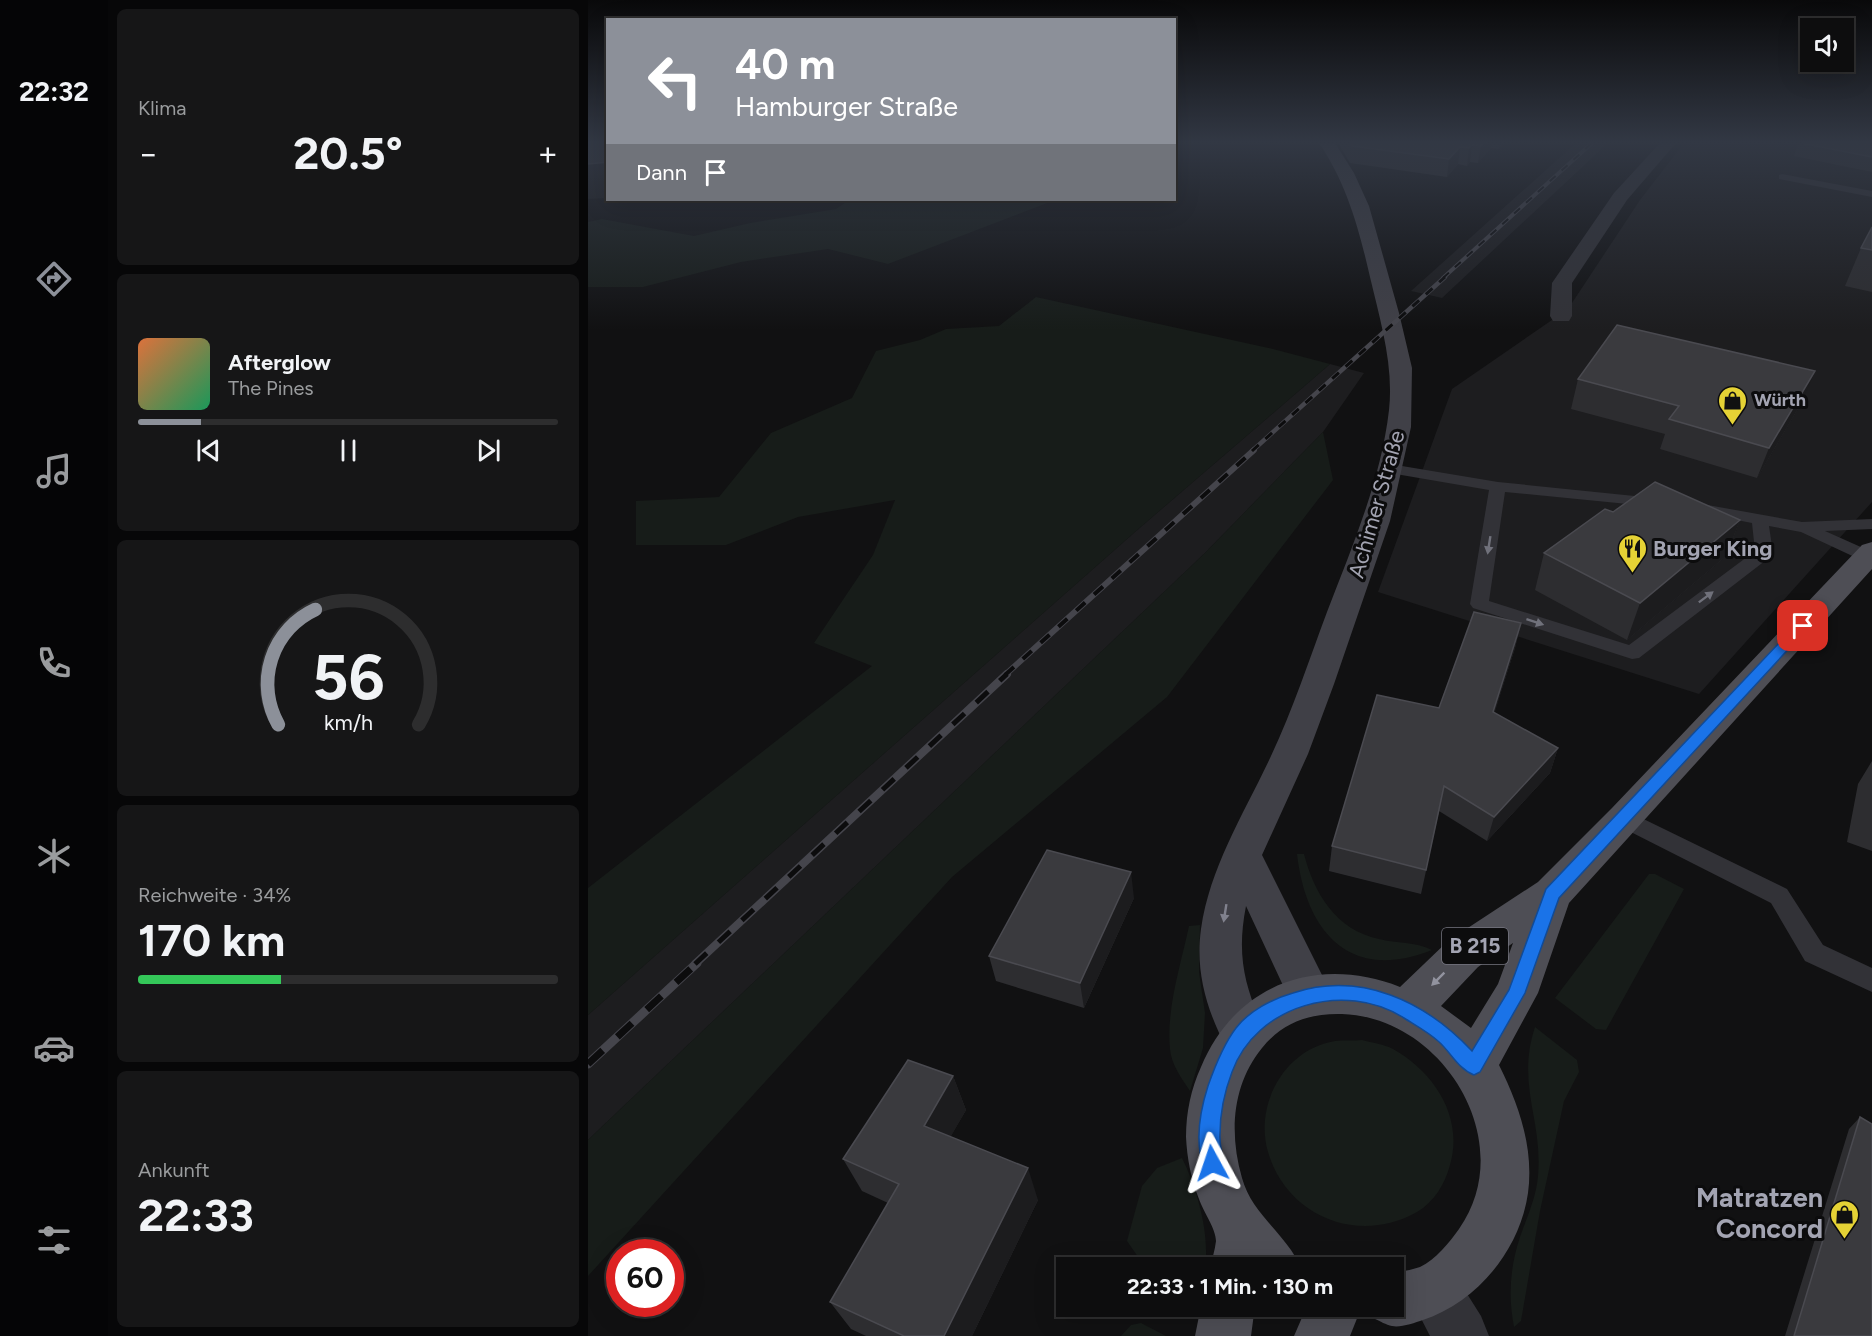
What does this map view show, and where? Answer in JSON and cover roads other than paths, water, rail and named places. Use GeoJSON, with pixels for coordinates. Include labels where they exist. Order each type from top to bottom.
{"type":"FeatureCollection","features":[{"type":"Feature","properties":{"kind":"main road","name":"Achimer Straße"},"geometry":{"type":"LineString","coordinates":[[1242,1034],[1231,1016],[1220,950],[1228,897],[1315,690],[1365,553],[1400,426],[1402,363],[1360,205]]}},
{"type":"Feature","properties":{"kind":"main road","name":"B 215"},"geometry":{"type":"LineString","coordinates":[[1407,1010],[1463,954],[1552,894],[1625,819],[1870,544]]}},
{"type":"Feature","properties":{"kind":"main road"},"geometry":{"type":"LineString","coordinates":[[1243,857],[1310,995]]}},
{"type":"Feature","properties":{"kind":"main road","name":"B 215"},"geometry":{"type":"LineString","coordinates":[[1474,1066],[1516,993],[1552,894]]}},
{"type":"Feature","properties":{"kind":"main road"},"geometry":{"type":"LineString","coordinates":[[1251,1257],[1224,1201],[1212,1163],[1209,1137],[1212,1104],[1224,1066],[1242,1034],[1261,1017],[1282,1004],[1310,995],[1341,992],[1367,996],[1407,1010],[1445,1035],[1474,1066],[1496,1113],[1504,1154],[1498,1211],[1474,1256],[1413,1295]]}},
{"type":"Feature","properties":{"kind":"main road"},"geometry":{"type":"LineString","coordinates":[[1222,1336],[1226,1317]]}},
{"type":"Feature","properties":{"kind":"main road"},"geometry":{"type":"LineString","coordinates":[[1322,1336],[1330,1317]]}},
{"type":"Feature","properties":{"kind":"street"},"geometry":{"type":"LineString","coordinates":[[1561,316],[1562,283],[1614,205]]}},
{"type":"Feature","properties":{"kind":"street"},"geometry":{"type":"LineString","coordinates":[[1413,1295],[1461,1336]]}},
{"type":"Feature","properties":{"kind":"lane"},"geometry":{"type":"LineString","coordinates":[[1390,469],[1498,488],[1644,499],[1802,527],[1870,544]]}},
{"type":"Feature","properties":{"kind":"lane"},"geometry":{"type":"LineString","coordinates":[[1498,488],[1479,604],[1632,653],[1764,553],[1760,520]]}},
{"type":"Feature","properties":{"kind":"lane"},"geometry":{"type":"LineString","coordinates":[[1802,527],[1870,544]]}},
{"type":"Feature","properties":{"kind":"lane"},"geometry":{"type":"LineString","coordinates":[[1625,819],[1779,896],[1814,953],[1872,980]]}},
{"type":"Feature","properties":{"kind":"railway"},"geometry":{"type":"LineString","coordinates":[[1443,278],[1523,205]]}},
{"type":"Feature","properties":{"kind":"railway"},"geometry":{"type":"LineString","coordinates":[[1252,451],[1445,277]]}},
{"type":"Feature","properties":{"kind":"railway"},"geometry":{"type":"LineString","coordinates":[[1005,675],[1254,450]]}},
{"type":"Feature","properties":{"kind":"railway"},"geometry":{"type":"LineString","coordinates":[[695,964],[1007,674]]}},
{"type":"Feature","properties":{"kind":"railway"},"geometry":{"type":"LineString","coordinates":[[588,1064],[697,963]]}},
{"type":"Feature","properties":{"kind":"place","name":"Würth"},"geometry":{"type":"Point","coordinates":[1733,426]}},
{"type":"Feature","properties":{"kind":"place","name":"Burger King"},"geometry":{"type":"Point","coordinates":[1632,574]}},
{"type":"Feature","properties":{"kind":"place","name":"Matratzen Concord"},"geometry":{"type":"Point","coordinates":[1844,1240]}}]}
